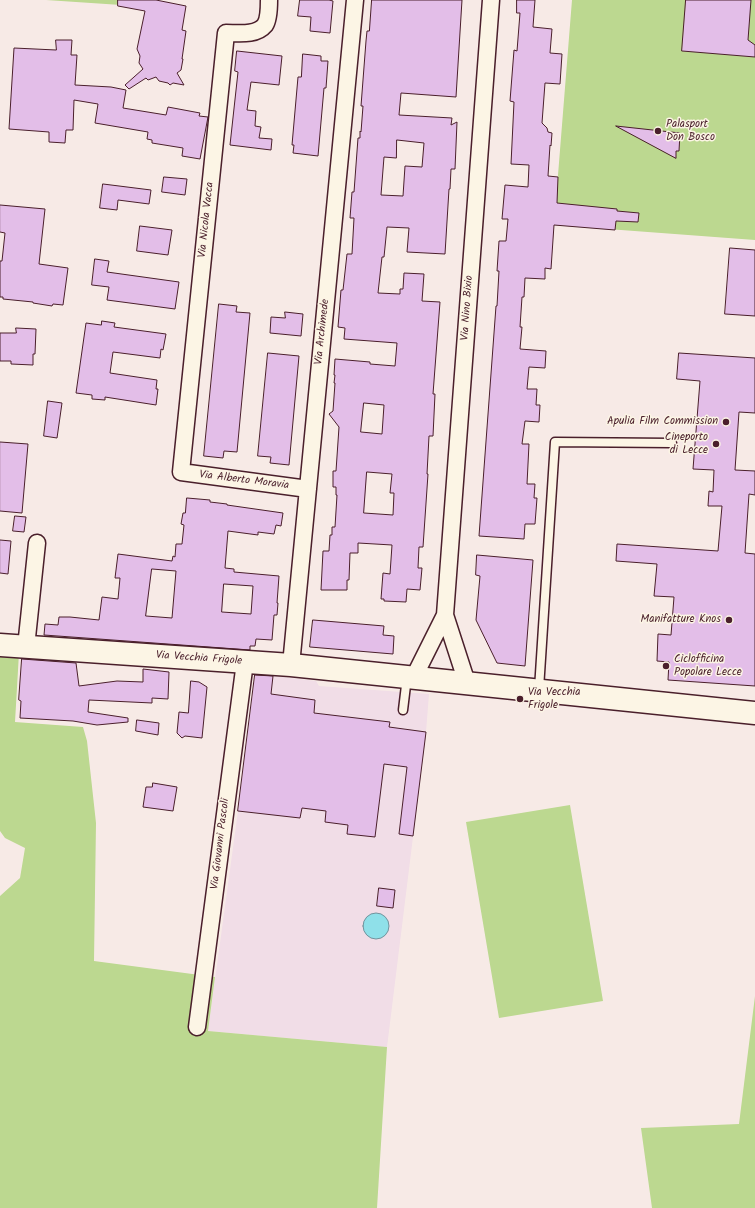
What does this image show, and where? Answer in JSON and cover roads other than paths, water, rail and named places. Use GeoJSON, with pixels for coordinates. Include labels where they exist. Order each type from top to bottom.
{"type":"FeatureCollection","features":[{"type":"Feature","properties":{"kind":"street","name":"Via Nicola Vacca"},"geometry":{"type":"LineString","coordinates":[[181,472],[226,33],[245,34],[255,31],[265,25],[268,18],[269,0]]}},
{"type":"Feature","properties":{"kind":"street","name":"Via Archimede"},"geometry":{"type":"LineString","coordinates":[[291,665],[355,0]]}},
{"type":"Feature","properties":{"kind":"street","name":"Via Nino Bixio"},"geometry":{"type":"LineString","coordinates":[[467,683],[445,615],[490,0]]}},
{"type":"Feature","properties":{"kind":"street","name":"Via Alberto Moravia"},"geometry":{"type":"LineString","coordinates":[[181,472],[308,489]]}},
{"type":"Feature","properties":{"kind":"street"},"geometry":{"type":"LineString","coordinates":[[26,647],[37,543]]}},
{"type":"Feature","properties":{"kind":"street","name":"Via Nino Bixio"},"geometry":{"type":"LineString","coordinates":[[411,677],[445,615]]}},
{"type":"Feature","properties":{"kind":"street","name":"Via Vecchia Frigole"},"geometry":{"type":"LineString","coordinates":[[0,645],[291,665],[755,713]]}},
{"type":"Feature","properties":{"kind":"street","name":"Via Giovanni Pascoli"},"geometry":{"type":"LineString","coordinates":[[197,1027],[245,662]]}},
{"type":"Feature","properties":{"kind":"lane"},"geometry":{"type":"LineString","coordinates":[[539,690],[555,442],[672,443]]}},
{"type":"Feature","properties":{"kind":"lane"},"geometry":{"type":"LineString","coordinates":[[403,710],[411,677]]}},
{"type":"Feature","properties":{"kind":"water"},"geometry":{"type":"Polygon","coordinates":[[[376,913],[385,917],[389,926],[385,935],[376,939],[367,935],[363,926],[367,917],[376,913]]]}},
{"type":"Feature","properties":{"kind":"place","name":"Palasport Don Bosco"},"geometry":{"type":"Point","coordinates":[658,131]}},
{"type":"Feature","properties":{"kind":"place","name":"Apulia Film Commission"},"geometry":{"type":"Point","coordinates":[726,422]}},
{"type":"Feature","properties":{"kind":"place","name":"Cineporto di Lecce"},"geometry":{"type":"Point","coordinates":[716,444]}},
{"type":"Feature","properties":{"kind":"place","name":"Manifatture Knos"},"geometry":{"type":"Point","coordinates":[729,620]}},
{"type":"Feature","properties":{"kind":"place","name":"Ciclofficina Popolare Lecce"},"geometry":{"type":"Point","coordinates":[666,666]}},
{"type":"Feature","properties":{"kind":"place","name":"Via Vecchia Frigole"},"geometry":{"type":"Point","coordinates":[520,699]}}]}
